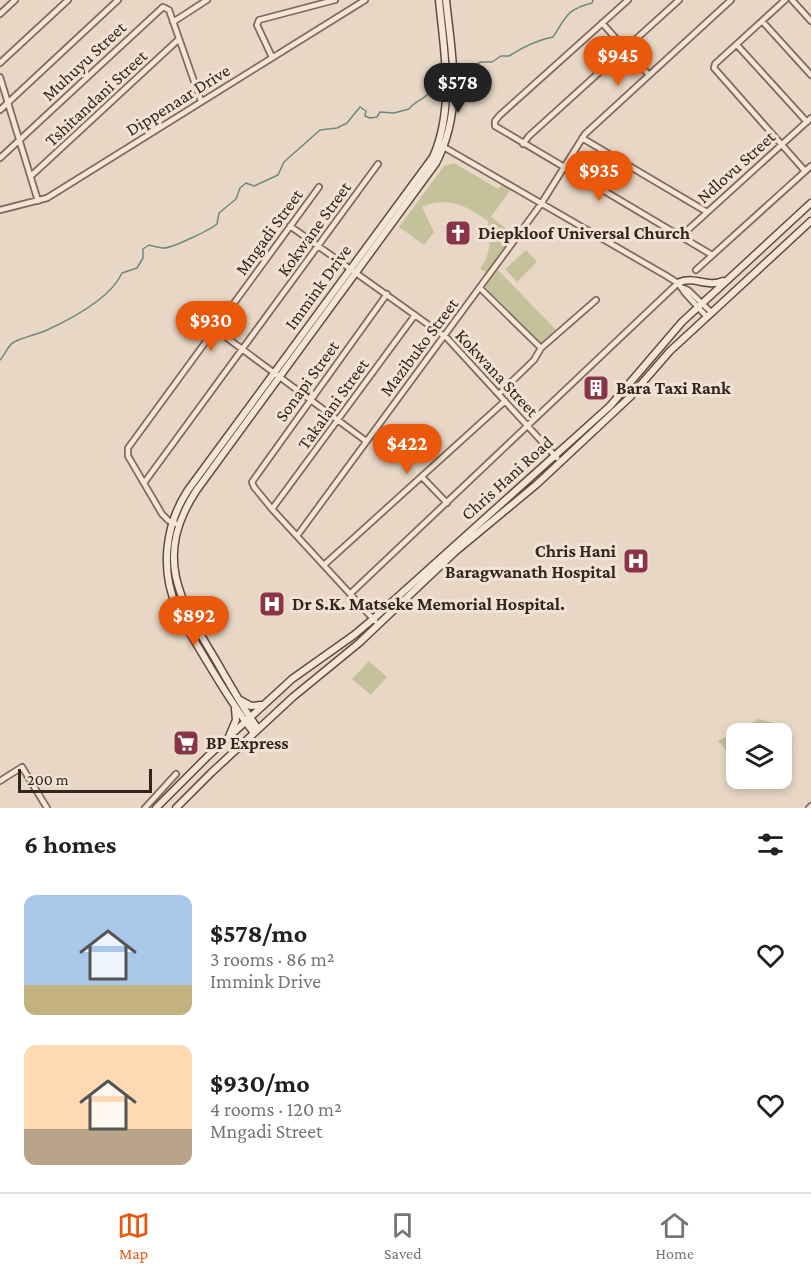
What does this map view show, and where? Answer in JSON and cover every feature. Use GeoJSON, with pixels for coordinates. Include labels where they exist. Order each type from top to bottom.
{"type":"FeatureCollection","features":[{"type":"Feature","properties":{"kind":"main road","name":"Immink Drive"},"geometry":{"type":"LineString","coordinates":[[277,375],[350,268],[441,146],[447,104],[439,0]]}},
{"type":"Feature","properties":{"kind":"main road","name":"Immink Drive"},"geometry":{"type":"LineString","coordinates":[[247,720],[233,705],[174,603],[168,579],[168,541],[180,503],[188,490],[357,273],[431,172],[453,112],[452,56],[446,0]]}},
{"type":"Feature","properties":{"kind":"main road","name":"Chris Hani Road"},"geometry":{"type":"LineString","coordinates":[[156,808],[247,720],[309,665],[354,636],[447,551],[498,509],[616,400],[682,322],[811,203]]}},
{"type":"Feature","properties":{"kind":"main road","name":"Chris Hani Road"},"geometry":{"type":"LineString","coordinates":[[176,808],[293,697],[378,626],[455,552],[507,510],[587,438],[630,397],[670,351],[811,221]]}},
{"type":"Feature","properties":{"kind":"main road"},"geometry":{"type":"LineString","coordinates":[[680,286],[689,280],[715,284],[730,278]]}},
{"type":"Feature","properties":{"kind":"main road"},"geometry":{"type":"LineString","coordinates":[[554,455],[563,455],[587,438]]}},
{"type":"Feature","properties":{"kind":"main road","name":"Immink Drive"},"geometry":{"type":"LineString","coordinates":[[175,524],[174,559],[182,601],[239,700]]}},
{"type":"Feature","properties":{"kind":"main road"},"geometry":{"type":"LineString","coordinates":[[239,700],[254,707],[266,703]]}},
{"type":"Feature","properties":{"kind":"main road"},"geometry":{"type":"LineString","coordinates":[[239,700],[247,720],[256,731]]}},
{"type":"Feature","properties":{"kind":"main road"},"geometry":{"type":"LineString","coordinates":[[229,737],[236,717],[233,705]]}},
{"type":"Feature","properties":{"kind":"street"},"geometry":{"type":"LineString","coordinates":[[0,14],[15,0]]}},
{"type":"Feature","properties":{"kind":"street"},"geometry":{"type":"LineString","coordinates":[[0,63],[68,0]]}},
{"type":"Feature","properties":{"kind":"street"},"geometry":{"type":"LineString","coordinates":[[0,110],[118,0]]}},
{"type":"Feature","properties":{"kind":"street"},"geometry":{"type":"LineString","coordinates":[[201,101],[173,22],[207,0]]}},
{"type":"Feature","properties":{"kind":"street"},"geometry":{"type":"LineString","coordinates":[[272,57],[257,25],[259,20],[335,0]]}},
{"type":"Feature","properties":{"kind":"street"},"geometry":{"type":"LineString","coordinates":[[348,0],[353,7]]}},
{"type":"Feature","properties":{"kind":"street","name":"Dippenaar Drive"},"geometry":{"type":"LineString","coordinates":[[0,210],[38,201],[57,192],[365,0]]}},
{"type":"Feature","properties":{"kind":"street"},"geometry":{"type":"LineString","coordinates":[[628,0],[496,119],[494,124],[496,128],[712,255]]}},
{"type":"Feature","properties":{"kind":"street"},"geometry":{"type":"LineString","coordinates":[[523,144],[529,136],[679,0]]}},
{"type":"Feature","properties":{"kind":"street","name":"Mazibuko Street"},"geometry":{"type":"LineString","coordinates":[[297,536],[541,204],[582,138],[731,0]]}},
{"type":"Feature","properties":{"kind":"street"},"geometry":{"type":"LineString","coordinates":[[785,0],[715,64],[714,70],[805,171]]}},
{"type":"Feature","properties":{"kind":"street"},"geometry":{"type":"LineString","coordinates":[[792,0],[811,21]]}},
{"type":"Feature","properties":{"kind":"street","name":"Muhuyu Street"},"geometry":{"type":"LineString","coordinates":[[0,158],[161,8],[168,9],[173,22]]}},
{"type":"Feature","properties":{"kind":"street"},"geometry":{"type":"LineString","coordinates":[[762,21],[811,75]]}},
{"type":"Feature","properties":{"kind":"street"},"geometry":{"type":"LineString","coordinates":[[602,23],[649,75]]}},
{"type":"Feature","properties":{"kind":"street","name":"Tshitandani Street"},"geometry":{"type":"LineString","coordinates":[[31,176],[179,39]]}},
{"type":"Feature","properties":{"kind":"street"},"geometry":{"type":"LineString","coordinates":[[736,45],[809,120]]}},
{"type":"Feature","properties":{"kind":"street"},"geometry":{"type":"LineString","coordinates":[[0,77],[38,201]]}},
{"type":"Feature","properties":{"kind":"street","name":"Ndlovu Street"},"geometry":{"type":"LineString","coordinates":[[681,237],[809,120]]}},
{"type":"Feature","properties":{"kind":"street"},"geometry":{"type":"LineString","coordinates":[[582,138],[707,212]]}},
{"type":"Feature","properties":{"kind":"street"},"geometry":{"type":"LineString","coordinates":[[441,146],[680,286],[709,315]]}},
{"type":"Feature","properties":{"kind":"street","name":"Kokwane Street"},"geometry":{"type":"LineString","coordinates":[[144,483],[378,164]]}},
{"type":"Feature","properties":{"kind":"street"},"geometry":{"type":"LineString","coordinates":[[696,270],[811,166]]}},
{"type":"Feature","properties":{"kind":"street","name":"Mngadi Street"},"geometry":{"type":"LineString","coordinates":[[175,524],[164,517],[128,456],[128,448],[319,187]]}},
{"type":"Feature","properties":{"kind":"street","name":"Kokwana Street"},"geometry":{"type":"LineString","coordinates":[[290,226],[444,336],[561,462]]}},
{"type":"Feature","properties":{"kind":"street"},"geometry":{"type":"LineString","coordinates":[[350,594],[680,286]]}},
{"type":"Feature","properties":{"kind":"street"},"geometry":{"type":"LineString","coordinates":[[480,288],[541,348]]}},
{"type":"Feature","properties":{"kind":"street","name":"Sonapi Street"},"geometry":{"type":"LineString","coordinates":[[272,509],[252,485],[253,479],[387,294]]}},
{"type":"Feature","properties":{"kind":"street"},"geometry":{"type":"LineString","coordinates":[[499,394],[534,360],[541,348],[596,300]]}},
{"type":"Feature","properties":{"kind":"street","name":"Takalani Street"},"geometry":{"type":"LineString","coordinates":[[272,509],[415,315]]}},
{"type":"Feature","properties":{"kind":"street"},"geometry":{"type":"LineString","coordinates":[[214,329],[366,441]]}},
{"type":"Feature","properties":{"kind":"street"},"geometry":{"type":"LineString","coordinates":[[324,565],[505,402]]}},
{"type":"Feature","properties":{"kind":"street"},"geometry":{"type":"LineString","coordinates":[[422,477],[447,503]]}},
{"type":"Feature","properties":{"kind":"street"},"geometry":{"type":"LineString","coordinates":[[272,509],[378,626]]}},
{"type":"Feature","properties":{"kind":"street"},"geometry":{"type":"LineString","coordinates":[[0,781],[22,767],[47,808]]}},
{"type":"Feature","properties":{"kind":"street"},"geometry":{"type":"LineString","coordinates":[[145,808],[176,774]]}},
{"type":"Feature","properties":{"kind":"shaded area"},"geometry":{"type":"Polygon","coordinates":[[[454,163],[498,189],[502,185],[511,189],[491,217],[514,234],[486,272],[480,269],[489,246],[488,221],[472,211],[456,204],[440,202],[422,207],[434,232],[424,245],[399,227],[444,166],[454,163]]]}},
{"type":"Feature","properties":{"kind":"shaded area"},"geometry":{"type":"Polygon","coordinates":[[[526,250],[537,262],[517,282],[505,269],[526,250]]]}},
{"type":"Feature","properties":{"kind":"shaded area"},"geometry":{"type":"Polygon","coordinates":[[[498,270],[556,330],[541,342],[485,287],[498,270]]]}},
{"type":"Feature","properties":{"kind":"shaded area"},"geometry":{"type":"Polygon","coordinates":[[[369,661],[387,677],[371,695],[352,679],[369,661]]]}},
{"type":"Feature","properties":{"kind":"shaded area"},"geometry":{"type":"Polygon","coordinates":[[[759,719],[773,723],[752,723],[759,719]]]}},
{"type":"Feature","properties":{"kind":"shaded area"},"geometry":{"type":"Polygon","coordinates":[[[726,737],[726,750],[718,741],[726,737]]]}},
{"type":"Feature","properties":{"kind":"waterway"},"geometry":{"type":"LineString","coordinates":[[456,74],[481,62],[492,62],[501,56],[509,56],[530,44],[553,37],[572,11],[592,3],[593,0]]}},
{"type":"Feature","properties":{"kind":"waterway"},"geometry":{"type":"LineString","coordinates":[[0,360],[14,342],[55,326],[99,299],[117,282],[122,273],[137,268],[143,258],[143,249],[149,245],[168,247],[217,224],[219,213],[236,199],[240,188],[246,183],[254,186],[278,175],[284,162],[320,130],[337,128],[347,123],[360,107],[366,111],[365,116],[370,118],[377,117],[380,112],[394,113],[409,109],[443,79]]}},
{"type":"Feature","properties":{"kind":"place","name":"Diepkloof Universal Church"},"geometry":{"type":"Point","coordinates":[458,233]}},
{"type":"Feature","properties":{"kind":"place","name":"Bara Taxi Rank"},"geometry":{"type":"Point","coordinates":[596,388]}},
{"type":"Feature","properties":{"kind":"place","name":"Chris Hani Baragwanath Hospital"},"geometry":{"type":"Point","coordinates":[636,561]}},
{"type":"Feature","properties":{"kind":"place","name":"Dr S.K. Matseke Memorial Hospital."},"geometry":{"type":"Point","coordinates":[272,604]}},
{"type":"Feature","properties":{"kind":"place","name":"BP Express"},"geometry":{"type":"Point","coordinates":[186,743]}}]}
